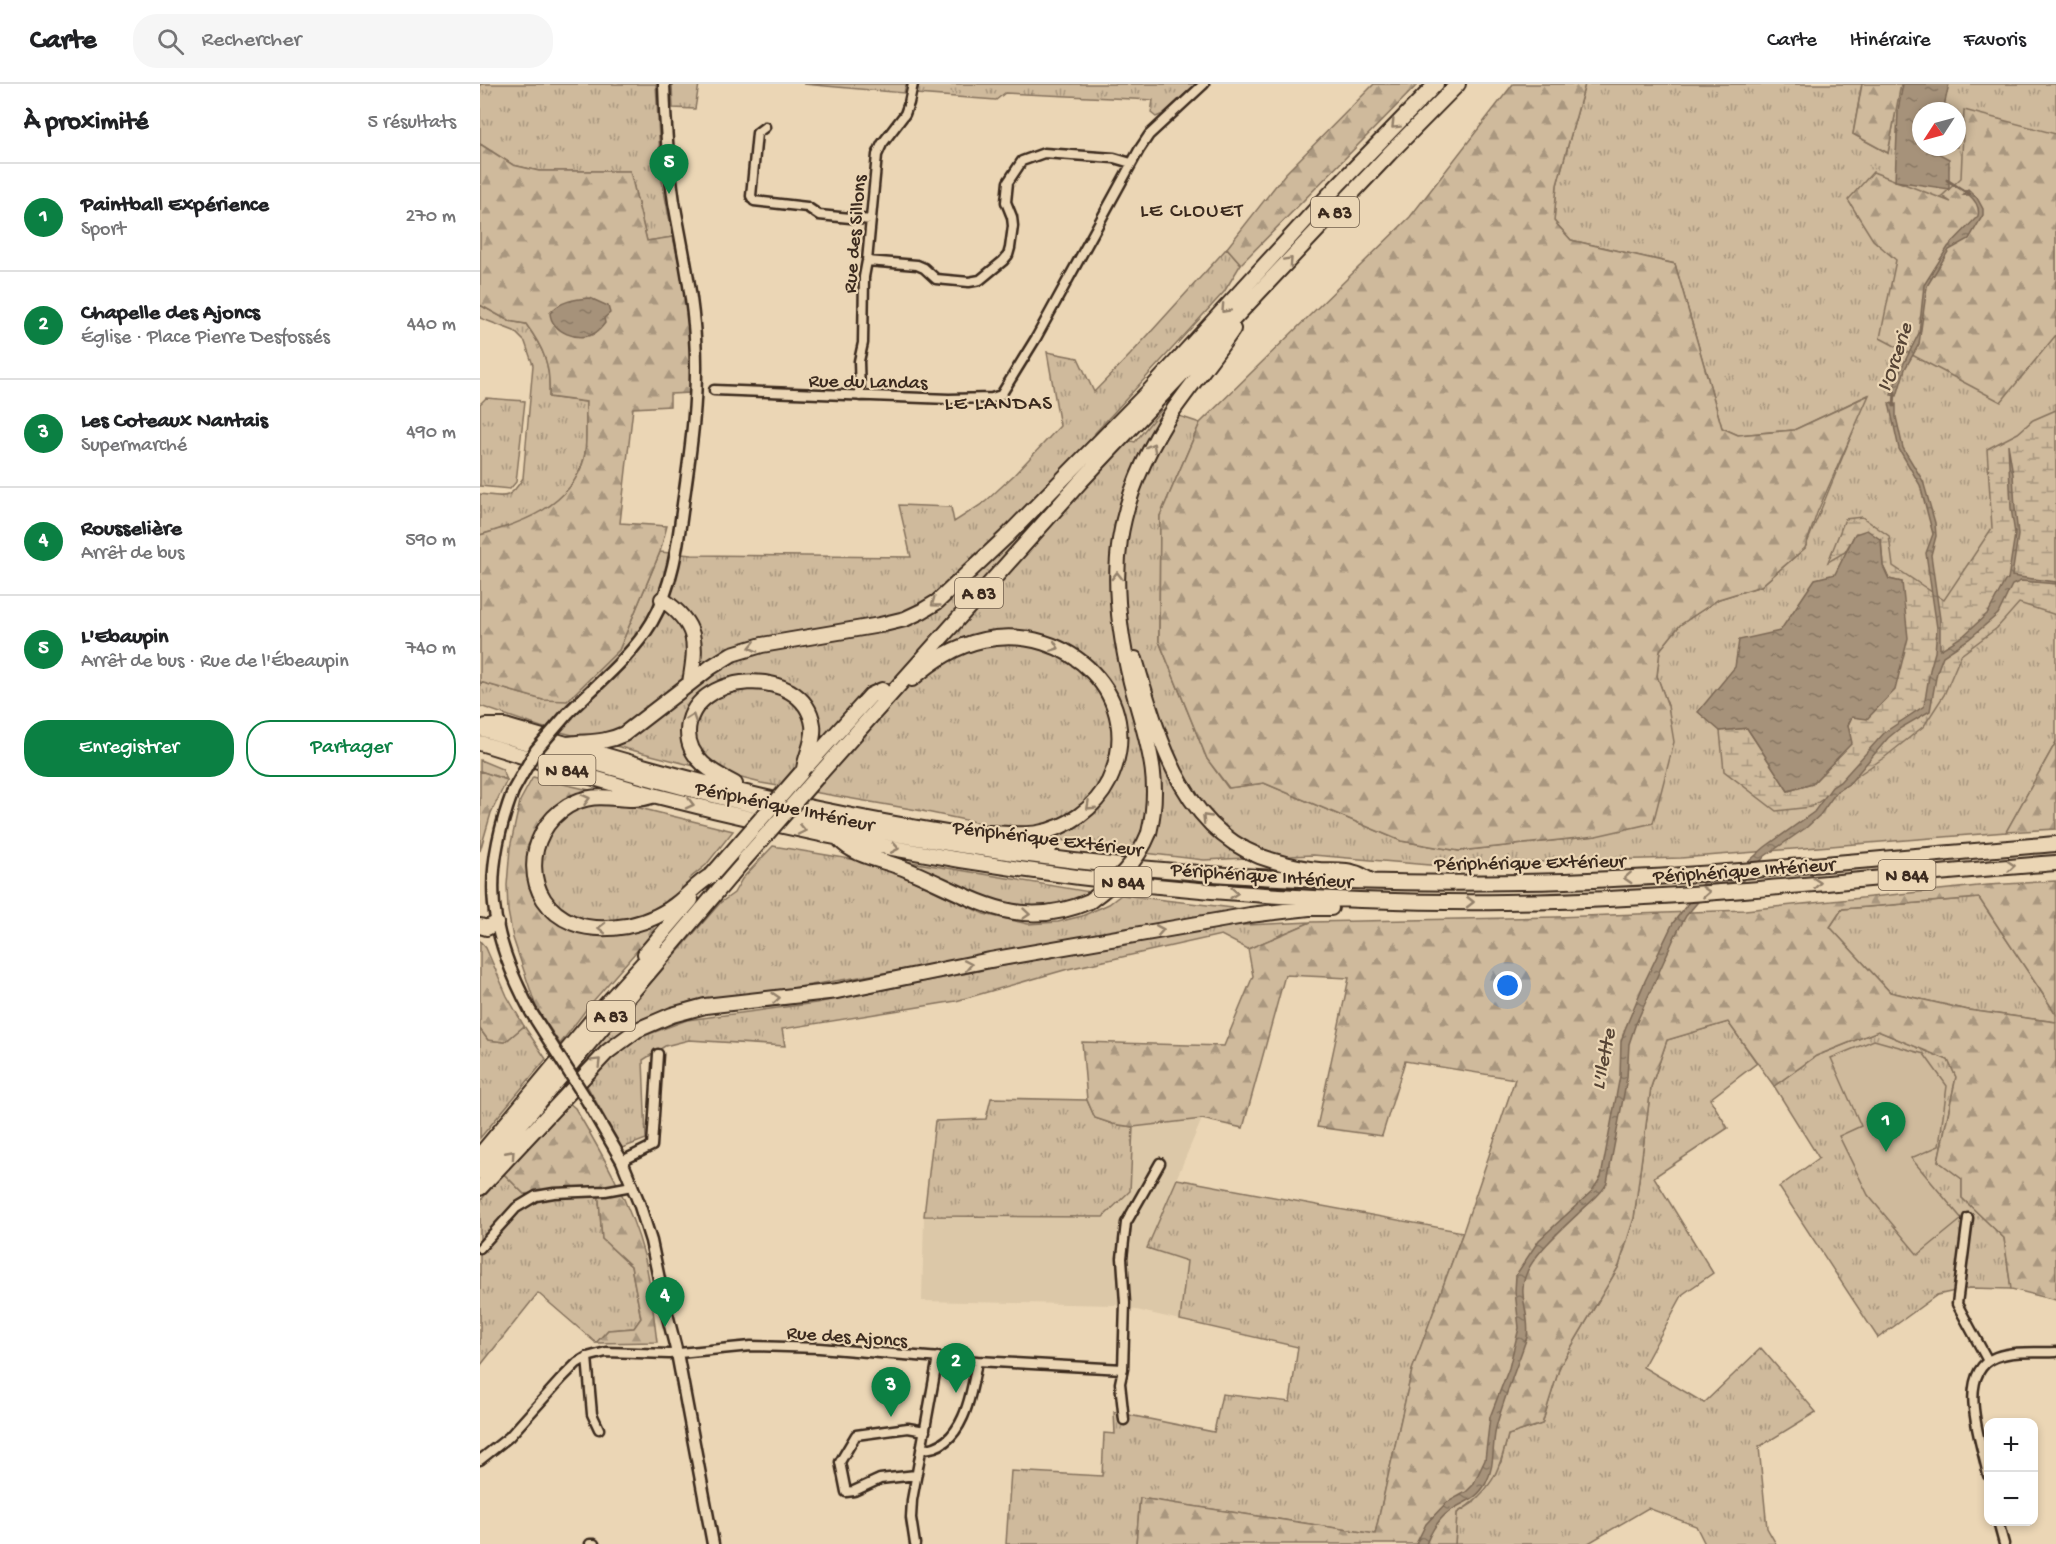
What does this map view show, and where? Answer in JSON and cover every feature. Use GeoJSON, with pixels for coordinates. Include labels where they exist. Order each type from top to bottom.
{"type":"FeatureCollection","features":[{"type":"Feature","properties":{"kind":"highway","name":"A 83"},"geometry":{"type":"LineString","coordinates":[[1099,452],[1150,390],[1338,185],[1436,84]]}},
{"type":"Feature","properties":{"kind":"highway","name":"A 83"},"geometry":{"type":"LineString","coordinates":[[1099,452],[1250,304],[1458,84]]}},
{"type":"Feature","properties":{"kind":"highway"},"geometry":{"type":"LineString","coordinates":[[837,838],[854,851],[908,870],[970,898],[1021,914],[1050,914],[1090,901],[1115,883],[1137,857],[1149,833],[1155,797],[1152,756],[1131,682],[1118,617],[1117,562],[1124,520],[1132,487],[1149,450],[1170,416],[1250,304]]}},
{"type":"Feature","properties":{"kind":"highway"},"geometry":{"type":"LineString","coordinates":[[567,744],[598,743],[624,734],[721,660],[746,648],[880,625],[905,619],[922,611],[938,602],[1074,478],[1099,452]]}},
{"type":"Feature","properties":{"kind":"highway","name":"A 83"},"geometry":{"type":"LineString","coordinates":[[480,1172],[739,859],[807,773],[1074,478]]}},
{"type":"Feature","properties":{"kind":"highway","name":"A 83"},"geometry":{"type":"LineString","coordinates":[[807,773],[879,706],[1074,478]]}},
{"type":"Feature","properties":{"kind":"highway"},"geometry":{"type":"LineString","coordinates":[[662,599],[681,614],[692,630],[693,656],[690,683]]}},
{"type":"Feature","properties":{"kind":"highway"},"geometry":{"type":"LineString","coordinates":[[1122,633],[1132,650],[1156,731],[1173,770],[1184,790],[1209,822],[1236,843],[1269,860],[1317,870],[1354,872],[1374,882]]}},
{"type":"Feature","properties":{"kind":"highway"},"geometry":{"type":"LineString","coordinates":[[879,706],[890,701],[914,677],[949,651],[973,642],[998,638],[1026,638],[1061,649],[1093,671],[1107,690],[1118,721],[1118,751],[1115,766],[1105,788],[1089,807],[1069,822],[1040,833],[968,831],[956,834]]}},
{"type":"Feature","properties":{"kind":"highway"},"geometry":{"type":"LineString","coordinates":[[593,1019],[712,875],[807,773],[813,731],[811,716],[800,698],[772,684],[750,683],[722,688],[701,701],[693,711],[689,723],[688,738],[694,754],[716,774],[737,784],[745,793]]}},
{"type":"Feature","properties":{"kind":"highway"},"geometry":{"type":"LineString","coordinates":[[480,728],[505,726],[745,793],[828,811],[1068,852],[1072,861]]}},
{"type":"Feature","properties":{"kind":"highway","name":"Périphérique Extérieur"},"geometry":{"type":"LineString","coordinates":[[480,728],[627,772],[757,806],[931,841],[1072,861],[1251,878],[1374,882],[1519,882],[1681,875],[2056,844]]}},
{"type":"Feature","properties":{"kind":"highway","name":"Périphérique Intérieur"},"geometry":{"type":"LineString","coordinates":[[480,743],[654,795],[837,838],[961,860],[1151,886],[1261,896],[1412,902],[1509,902],[1681,894],[2056,862]]}},
{"type":"Feature","properties":{"kind":"highway"},"geometry":{"type":"LineString","coordinates":[[654,795],[640,800],[613,796],[592,797],[575,802],[551,819],[538,839],[534,859],[537,881],[548,903],[559,915],[581,926],[603,928],[628,926],[643,922],[665,911],[680,901],[701,881],[712,875]]}},
{"type":"Feature","properties":{"kind":"highway","name":"A 83"},"geometry":{"type":"LineString","coordinates":[[480,1155],[593,1019],[739,859]]}},
{"type":"Feature","properties":{"kind":"highway"},"geometry":{"type":"LineString","coordinates":[[480,1188],[607,1052],[637,1030],[678,1013],[714,1005],[837,992],[990,960],[1271,912],[1309,908],[1394,910],[1412,902]]}},
{"type":"Feature","properties":{"kind":"highway"},"geometry":{"type":"LineString","coordinates":[[480,926],[487,927],[496,923]]}},
{"type":"Feature","properties":{"kind":"street"},"geometry":{"type":"LineString","coordinates":[[664,84],[668,154],[689,280],[694,325],[697,392],[679,535],[668,582],[653,620],[633,648],[568,712],[536,750],[513,791],[499,832],[492,877],[496,923],[513,978],[531,1012],[622,1161],[651,1241],[677,1353],[713,1544]]}},
{"type":"Feature","properties":{"kind":"street","name":"Rue des Sillons"},"geometry":{"type":"LineString","coordinates":[[860,396],[859,361],[863,343],[864,277],[877,155],[882,144],[905,114],[913,84]]}},
{"type":"Feature","properties":{"kind":"street"},"geometry":{"type":"LineString","coordinates":[[867,261],[917,265],[936,279],[969,282],[980,280],[1003,261],[1010,248],[1013,226],[1006,202],[1008,182],[1022,161],[1044,153],[1114,159],[1131,163],[1149,135],[1204,84]]}},
{"type":"Feature","properties":{"kind":"street"},"geometry":{"type":"LineString","coordinates":[[765,127],[757,133],[751,196],[754,201],[807,207],[819,215],[871,220]]}},
{"type":"Feature","properties":{"kind":"street","name":"Rue du Landas"},"geometry":{"type":"LineString","coordinates":[[714,390],[992,399],[1001,395],[1036,338],[1131,163]]}},
{"type":"Feature","properties":{"kind":"street"},"geometry":{"type":"LineString","coordinates":[[622,1161],[652,1146],[658,1054]]}},
{"type":"Feature","properties":{"kind":"street"},"geometry":{"type":"LineString","coordinates":[[1124,1420],[1120,1383],[1123,1369],[1125,1303],[1122,1258],[1126,1223],[1160,1163]]}},
{"type":"Feature","properties":{"kind":"street"},"geometry":{"type":"LineString","coordinates":[[480,1248],[516,1208],[536,1196],[605,1191],[632,1186]]}},
{"type":"Feature","properties":{"kind":"street"},"geometry":{"type":"LineString","coordinates":[[1968,1218],[1957,1304],[1988,1361]]}},
{"type":"Feature","properties":{"kind":"street","name":"Rue des Ajoncs"},"geometry":{"type":"LineString","coordinates":[[587,1358],[606,1352],[677,1353],[751,1346],[819,1348],[977,1361],[1123,1369]]}},
{"type":"Feature","properties":{"kind":"street"},"geometry":{"type":"LineString","coordinates":[[1988,1472],[1973,1399],[1973,1383],[1977,1372],[1988,1361],[2006,1354],[2056,1352]]}},
{"type":"Feature","properties":{"kind":"street"},"geometry":{"type":"LineString","coordinates":[[915,1544],[911,1518],[916,1475],[938,1357]]}},
{"type":"Feature","properties":{"kind":"street"},"geometry":{"type":"LineString","coordinates":[[480,1460],[509,1437],[562,1378],[577,1363],[587,1358],[592,1414],[599,1429]]}},
{"type":"Feature","properties":{"kind":"street"},"geometry":{"type":"LineString","coordinates":[[921,1449],[930,1449],[945,1442],[957,1429],[974,1382],[977,1361]]}},
{"type":"Feature","properties":{"kind":"street"},"geometry":{"type":"LineString","coordinates":[[916,1475],[880,1479],[854,1491],[846,1492],[840,1462],[856,1435],[908,1428],[926,1431]]}},
{"type":"Feature","properties":{"kind":"street"},"geometry":{"type":"LineString","coordinates":[[1999,1526],[2004,1544]]}},
{"type":"Feature","properties":{"kind":"shaded area"},"geometry":{"type":"Polygon","coordinates":[[[1202,1119],[1147,1247],[1187,1260],[1180,1320],[1115,1305],[922,1301],[924,1216],[1130,1191],[1133,1127],[1202,1119]]]}},
{"type":"Feature","properties":{"kind":"green space"},"geometry":{"type":"Polygon","coordinates":[[[480,84],[656,84],[661,176],[673,237],[647,241],[630,171],[539,171],[513,165],[480,144],[480,84]]]}},
{"type":"Feature","properties":{"kind":"green space"},"geometry":{"type":"Polygon","coordinates":[[[672,84],[699,84],[695,109],[673,108],[672,84]]]}},
{"type":"Feature","properties":{"kind":"green space"},"geometry":{"type":"Polygon","coordinates":[[[803,84],[906,84],[904,93],[803,84]]]}},
{"type":"Feature","properties":{"kind":"green space"},"geometry":{"type":"Polygon","coordinates":[[[919,84],[1196,84],[1163,114],[1156,117],[1151,113],[1153,100],[1005,93],[996,100],[916,94],[919,84]]]}},
{"type":"Feature","properties":{"kind":"green space"},"geometry":{"type":"Polygon","coordinates":[[[1374,84],[1418,84],[1241,264],[1227,248],[1285,174],[1374,84]]]}},
{"type":"Feature","properties":{"kind":"green space"},"geometry":{"type":"Polygon","coordinates":[[[1513,84],[1585,84],[1557,185],[1554,221],[1571,240],[1675,264],[1722,428],[1738,435],[1794,430],[1869,395],[1817,513],[1805,548],[1761,586],[1719,599],[1680,625],[1660,650],[1657,676],[1668,706],[1674,742],[1653,823],[1596,836],[1459,851],[1401,841],[1264,783],[1229,788],[1207,759],[1159,641],[1160,516],[1200,423],[1410,217],[1513,84]]]}},
{"type":"Feature","properties":{"kind":"green space"},"geometry":{"type":"Polygon","coordinates":[[[1585,84],[1862,84],[1853,134],[1888,153],[1901,84],[2056,84],[2056,742],[2006,832],[1681,858],[1429,865],[1313,855],[1204,860],[1094,847],[917,810],[761,783],[541,727],[480,706],[480,682],[543,700],[619,650],[660,552],[692,555],[911,557],[899,505],[951,507],[954,522],[985,502],[1060,426],[1047,352],[1078,358],[1094,392],[1227,248],[1241,264],[1224,292],[1095,433],[1135,442],[1161,410],[1200,423],[1160,516],[1159,641],[1207,759],[1228,788],[1264,783],[1401,841],[1459,851],[1596,836],[1668,706],[1657,676],[1660,650],[1680,625],[1719,599],[1761,586],[1805,548],[1868,395],[1794,430],[1738,435],[1722,428],[1675,264],[1571,240],[1554,221],[1557,185],[1585,84]]]}},
{"type":"Feature","properties":{"kind":"green space"},"geometry":{"type":"Polygon","coordinates":[[[1862,84],[1901,84],[1888,153],[1853,134],[1862,84]]]}},
{"type":"Feature","properties":{"kind":"green space"},"geometry":{"type":"Polygon","coordinates":[[[1966,111],[2056,134],[2056,335],[2001,402],[1880,338],[1896,260],[1873,240],[1848,200],[1873,172],[1951,202],[1942,196],[1961,178],[1962,156],[1966,156],[1966,111]]]}},
{"type":"Feature","properties":{"kind":"green space"},"geometry":{"type":"Polygon","coordinates":[[[480,144],[513,165],[539,171],[630,171],[647,241],[673,237],[692,343],[691,393],[670,394],[670,406],[633,408],[620,523],[667,526],[660,552],[619,650],[567,701],[543,700],[480,682],[480,535],[528,518],[556,501],[568,489],[578,475],[584,459],[586,402],[549,397],[549,376],[545,358],[526,324],[509,321],[480,305],[480,144]]]}},
{"type":"Feature","properties":{"kind":"green space"},"geometry":{"type":"Polygon","coordinates":[[[480,305],[509,321],[526,324],[545,358],[549,376],[549,397],[586,402],[586,438],[584,458],[578,475],[557,501],[528,519],[480,535],[480,494],[506,496],[514,491],[523,478],[533,365],[525,342],[514,331],[480,318],[480,305]]]}},
{"type":"Feature","properties":{"kind":"green space"},"geometry":{"type":"Polygon","coordinates":[[[486,398],[525,401],[516,482],[510,489],[480,486],[480,404],[486,398]]]}},
{"type":"Feature","properties":{"kind":"green space"},"geometry":{"type":"Polygon","coordinates":[[[2056,410],[2056,615],[2019,603],[1997,628],[1961,655],[1944,695],[1924,726],[1885,757],[1811,807],[1776,811],[1724,771],[1720,731],[1747,728],[1788,791],[1812,784],[1851,743],[1848,725],[1902,582],[1889,579],[1883,566],[1881,540],[1856,533],[1845,552],[1828,562],[1845,519],[1862,517],[1889,536],[1893,566],[1944,600],[1992,528],[1987,449],[2018,433],[2033,420],[2056,410]]]}},
{"type":"Feature","properties":{"kind":"green space"},"geometry":{"type":"Polygon","coordinates":[[[2056,742],[2056,829],[2006,832],[2056,742]]]}},
{"type":"Feature","properties":{"kind":"green space"},"geometry":{"type":"Polygon","coordinates":[[[480,760],[502,769],[507,780],[480,771],[480,760]]]}},
{"type":"Feature","properties":{"kind":"green space"},"geometry":{"type":"Polygon","coordinates":[[[480,771],[507,780],[491,813],[480,851],[480,771]]]}},
{"type":"Feature","properties":{"kind":"green space"},"geometry":{"type":"Polygon","coordinates":[[[533,777],[589,790],[563,799],[546,814],[527,847],[529,873],[538,897],[602,934],[662,922],[588,1007],[560,1044],[536,1007],[513,938],[508,911],[507,885],[510,848],[520,801],[533,777]]]}},
{"type":"Feature","properties":{"kind":"green space"},"geometry":{"type":"Polygon","coordinates":[[[611,801],[733,831],[706,865],[689,879],[691,882],[650,913],[634,919],[616,921],[578,916],[557,903],[544,884],[540,863],[544,841],[557,822],[580,808],[611,801]]]}},
{"type":"Feature","properties":{"kind":"green space"},"geometry":{"type":"Polygon","coordinates":[[[773,846],[874,863],[984,914],[1028,924],[1058,922],[1082,916],[1109,904],[1121,895],[1242,909],[890,972],[774,991],[691,1001],[639,1020],[605,1043],[580,1068],[578,1067],[720,903],[734,893],[742,879],[773,846]]]}},
{"type":"Feature","properties":{"kind":"green space"},"geometry":{"type":"Polygon","coordinates":[[[911,862],[1090,892],[1052,907],[1022,908],[1006,905],[957,888],[912,867],[911,862]]]}},
{"type":"Feature","properties":{"kind":"green space"},"geometry":{"type":"Polygon","coordinates":[[[2056,881],[2056,1014],[1979,898],[1842,909],[1830,927],[1890,992],[1968,1010],[2056,1022],[2056,1300],[2011,1289],[2004,1238],[1962,1198],[1962,1179],[1938,1161],[1956,1077],[1948,1060],[1878,1031],[1816,1056],[1774,1086],[1728,1022],[1667,1040],[1651,1087],[1634,1218],[1619,1266],[1560,1366],[1542,1424],[1508,1435],[1492,1480],[1478,1497],[1457,1513],[1455,1544],[1136,1544],[1140,1498],[1375,1534],[1412,1370],[1463,1232],[1515,1079],[1405,1061],[1382,1136],[1317,1127],[1349,978],[1285,975],[1243,1128],[1202,1119],[1133,1127],[1095,1118],[1087,1100],[1082,1042],[1224,1046],[1253,976],[1248,949],[1311,922],[1557,917],[1745,910],[1988,885],[2056,881]]]}},
{"type":"Feature","properties":{"kind":"green space"},"geometry":{"type":"Polygon","coordinates":[[[1979,898],[2056,1014],[2056,1022],[1968,1010],[1890,992],[1830,927],[1842,909],[1979,898]]]}},
{"type":"Feature","properties":{"kind":"green space"},"geometry":{"type":"Polygon","coordinates":[[[1311,922],[1248,949],[1221,935],[1068,969],[956,1001],[782,1029],[785,1046],[689,1040],[665,1046],[643,1060],[646,1139],[622,1148],[585,1082],[602,1066],[641,1037],[687,1020],[816,1003],[1024,962],[1225,926],[1311,922]]]}},
{"type":"Feature","properties":{"kind":"green space"},"geometry":{"type":"Polygon","coordinates":[[[480,941],[486,948],[507,996],[524,1026],[505,1042],[488,1040],[480,1029],[480,941]]]}},
{"type":"Feature","properties":{"kind":"green space"},"geometry":{"type":"Polygon","coordinates":[[[1728,1022],[1757,1063],[1710,1099],[1728,1128],[1654,1177],[1713,1273],[1683,1294],[1643,1367],[1704,1403],[1761,1348],[1816,1412],[1759,1447],[1767,1528],[1776,1544],[1705,1544],[1696,1526],[1648,1508],[1587,1544],[1455,1544],[1457,1513],[1473,1503],[1501,1462],[1508,1435],[1542,1424],[1560,1366],[1619,1266],[1634,1218],[1651,1087],[1667,1040],[1728,1022]]]}},
{"type":"Feature","properties":{"kind":"green space"},"geometry":{"type":"Polygon","coordinates":[[[524,1026],[546,1059],[480,1138],[480,1029],[488,1040],[505,1042],[524,1026]]]}},
{"type":"Feature","properties":{"kind":"green space"},"geometry":{"type":"Polygon","coordinates":[[[1878,1031],[1948,1060],[1956,1077],[1938,1161],[1962,1179],[1962,1198],[2004,1238],[2011,1289],[1969,1288],[1937,1295],[1878,1338],[1779,1187],[1819,1158],[1774,1086],[1816,1056],[1878,1031]]]}},
{"type":"Feature","properties":{"kind":"green space"},"geometry":{"type":"Polygon","coordinates":[[[1874,1040],[1924,1054],[1947,1086],[1939,1146],[1911,1158],[1962,1219],[1918,1255],[1868,1195],[1839,1136],[1861,1126],[1831,1058],[1874,1040]]]}},
{"type":"Feature","properties":{"kind":"green space"},"geometry":{"type":"Polygon","coordinates":[[[991,1098],[1087,1100],[1095,1118],[1133,1127],[1130,1191],[1103,1217],[924,1216],[935,1121],[986,1119],[991,1098]]]}},
{"type":"Feature","properties":{"kind":"green space"},"geometry":{"type":"Polygon","coordinates":[[[568,1102],[575,1108],[596,1143],[631,1216],[646,1265],[657,1342],[596,1343],[608,1330],[634,1328],[641,1318],[631,1266],[602,1239],[598,1186],[524,1194],[504,1174],[568,1102]]]}},
{"type":"Feature","properties":{"kind":"green space"},"geometry":{"type":"Polygon","coordinates":[[[504,1174],[524,1194],[598,1186],[602,1239],[631,1266],[641,1318],[634,1328],[608,1330],[596,1343],[538,1293],[480,1366],[480,1201],[504,1174]]]}},
{"type":"Feature","properties":{"kind":"green space"},"geometry":{"type":"Polygon","coordinates":[[[1177,1179],[1463,1232],[1412,1371],[1375,1534],[1140,1498],[1136,1544],[1006,1544],[1011,1471],[1102,1476],[1104,1433],[1115,1434],[1114,1412],[1214,1432],[1222,1394],[1290,1402],[1298,1347],[1180,1320],[1187,1261],[1147,1248],[1177,1179]]]}},
{"type":"Feature","properties":{"kind":"water"},"geometry":{"type":"Polygon","coordinates":[[[1903,84],[1949,84],[1945,102],[1912,102],[1912,156],[1943,156],[1949,159],[1949,189],[1895,181],[1898,110],[1903,84]]]}},
{"type":"Feature","properties":{"kind":"water"},"geometry":{"type":"Polygon","coordinates":[[[1968,189],[1977,198],[1983,209],[1983,215],[1969,239],[1949,250],[1927,286],[1919,344],[1905,369],[1897,396],[1891,395],[1919,333],[1924,285],[1948,247],[1978,216],[1978,207],[1975,202],[1969,195],[1963,195],[1968,189]]]}},
{"type":"Feature","properties":{"kind":"water"},"geometry":{"type":"Polygon","coordinates":[[[590,298],[608,306],[610,313],[604,318],[605,323],[598,331],[581,337],[567,334],[555,326],[550,313],[554,309],[568,301],[590,298]]]}},
{"type":"Feature","properties":{"kind":"water"},"geometry":{"type":"Polygon","coordinates":[[[1889,403],[1896,404],[1896,417],[1903,448],[1923,481],[1935,523],[1936,536],[1931,555],[1940,619],[1940,650],[1963,636],[1988,613],[2008,579],[2015,534],[2011,508],[2008,444],[2018,535],[2012,576],[2056,582],[2056,584],[2021,581],[2012,585],[1998,614],[1969,639],[1943,656],[1937,672],[1930,711],[1888,738],[1849,784],[1837,791],[1820,815],[1807,827],[1765,856],[1733,891],[1721,884],[1713,884],[1686,916],[1675,936],[1629,1044],[1627,1078],[1607,1183],[1599,1194],[1542,1250],[1525,1277],[1523,1292],[1527,1337],[1497,1424],[1492,1461],[1486,1483],[1478,1494],[1442,1517],[1426,1544],[1416,1544],[1426,1524],[1446,1503],[1466,1492],[1473,1485],[1485,1460],[1490,1417],[1509,1368],[1519,1328],[1515,1291],[1516,1275],[1539,1240],[1592,1191],[1601,1177],[1620,1076],[1621,1041],[1645,981],[1673,923],[1709,876],[1731,881],[1765,847],[1814,812],[1832,787],[1840,782],[1885,732],[1924,706],[1935,652],[1937,628],[1926,553],[1933,534],[1920,485],[1899,449],[1889,403]]]}},
{"type":"Feature","properties":{"kind":"water"},"geometry":{"type":"Polygon","coordinates":[[[1867,530],[1881,540],[1883,566],[1889,579],[1902,582],[1908,638],[1895,690],[1867,719],[1852,717],[1848,725],[1852,743],[1812,784],[1788,791],[1747,728],[1720,731],[1698,712],[1735,667],[1739,640],[1780,631],[1815,579],[1835,574],[1855,534],[1867,530]]]}},
{"type":"Feature","properties":{"kind":"waterway","name":"l'Orcerie"},"geometry":{"type":"LineString","coordinates":[[1947,180],[1969,194]]}},
{"type":"Feature","properties":{"kind":"waterway","name":"l'Orcerie"},"geometry":{"type":"LineString","coordinates":[[1894,406],[1895,392]]}},
{"type":"Feature","properties":{"kind":"place","name":"L'Ebaupin"},"geometry":{"type":"Point","coordinates":[669,194]}},
{"type":"Feature","properties":{"kind":"place","name":"Paintball Expérience"},"geometry":{"type":"Point","coordinates":[1886,1152]}},
{"type":"Feature","properties":{"kind":"place","name":"Rousselière"},"geometry":{"type":"Point","coordinates":[665,1327]}},
{"type":"Feature","properties":{"kind":"place","name":"Chapelle des Ajoncs"},"geometry":{"type":"Point","coordinates":[956,1393]}},
{"type":"Feature","properties":{"kind":"place","name":"Les Coteaux Nantais"},"geometry":{"type":"Point","coordinates":[891,1417]}},
{"type":"Feature","properties":{"kind":"district","name":"LE CLOUET"},"geometry":{"type":"Point","coordinates":[1192,209]}},
{"type":"Feature","properties":{"kind":"district","name":"LE LANDAS"},"geometry":{"type":"Point","coordinates":[999,402]}},
{"type":"Feature","properties":{"kind":"water label","name":"L'Ilette"},"geometry":{"type":"Point","coordinates":[1602,1059]}}]}
